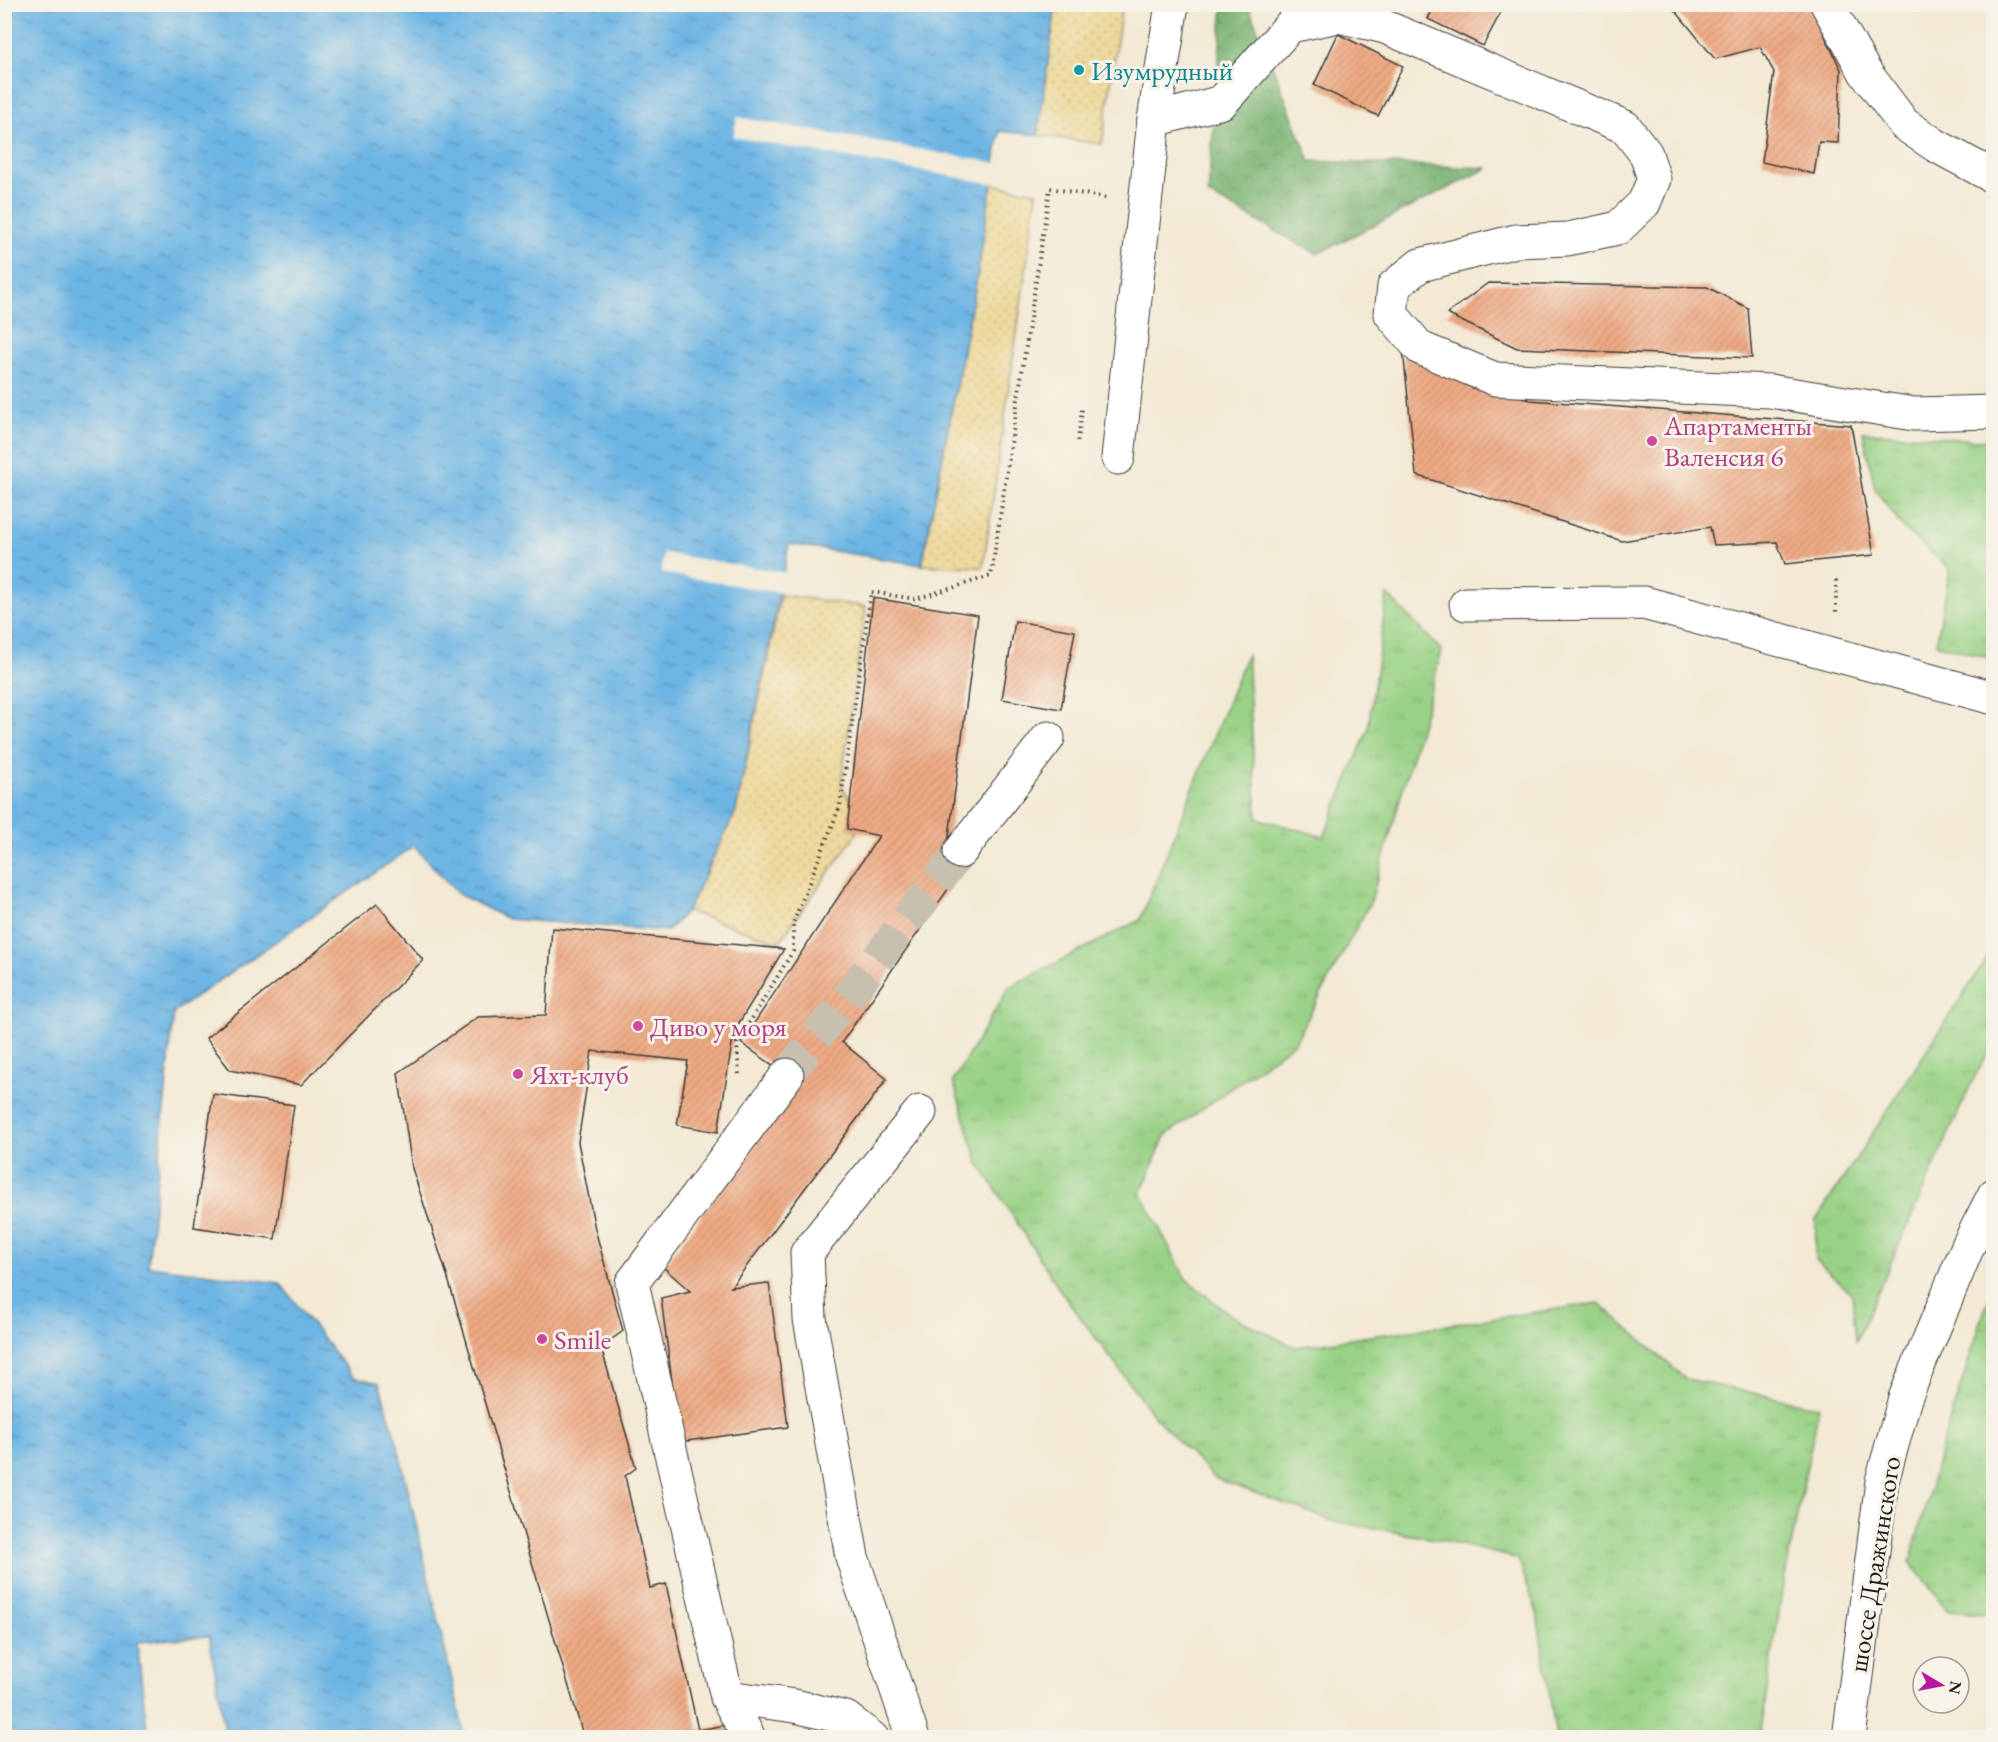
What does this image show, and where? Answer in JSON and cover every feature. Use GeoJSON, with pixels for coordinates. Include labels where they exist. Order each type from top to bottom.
{"type":"FeatureCollection","features":[{"type":"Feature","properties":{"kind":"main road"},"geometry":{"type":"LineString","coordinates":[[1118,458],[1154,120],[1173,4]]}},
{"type":"Feature","properties":{"kind":"main road"},"geometry":{"type":"LineString","coordinates":[[1827,4],[1865,72],[1904,124],[1935,145],[1994,177]]}},
{"type":"Feature","properties":{"kind":"main road"},"geometry":{"type":"LineString","coordinates":[[1154,120],[1222,102],[1290,26],[1338,16],[1385,27],[1625,127],[1646,154],[1654,179],[1644,203],[1618,228],[1568,239],[1516,241],[1420,265],[1394,286],[1391,314],[1420,348],[1495,379],[1770,391],[1914,414],[1994,412]]}},
{"type":"Feature","properties":{"kind":"main road"},"geometry":{"type":"LineString","coordinates":[[1466,604],[1644,603],[1994,698]]}},
{"type":"Feature","properties":{"kind":"main road"},"geometry":{"type":"LineString","coordinates":[[960,852],[1048,738]]}},
{"type":"Feature","properties":{"kind":"main road"},"geometry":{"type":"LineString","coordinates":[[749,1737],[727,1697],[632,1283],[787,1075]]}},
{"type":"Feature","properties":{"kind":"main road"},"geometry":{"type":"LineString","coordinates":[[913,1737],[852,1557],[810,1319],[807,1252],[920,1112]]}},
{"type":"Feature","properties":{"kind":"main road","name":"шоссе Дражинского"},"geometry":{"type":"LineString","coordinates":[[1849,1737],[1882,1481],[1905,1398],[1968,1246],[1994,1195]]}},
{"type":"Feature","properties":{"kind":"main road"},"geometry":{"type":"LineString","coordinates":[[727,1697],[795,1706],[846,1718],[872,1737]]}},
{"type":"Feature","properties":{"kind":"path"},"geometry":{"type":"LineString","coordinates":[[745,1132],[737,1042],[793,951],[793,923],[840,806],[871,592],[915,599],[991,576],[1050,188],[1111,199]]}},
{"type":"Feature","properties":{"kind":"green space"},"geometry":{"type":"Polygon","coordinates":[[[1223,5],[1248,5],[1310,161],[1488,168],[1317,254],[1208,194],[1223,5]]]}},
{"type":"Feature","properties":{"kind":"green space"},"geometry":{"type":"Polygon","coordinates":[[[1863,432],[1993,441],[1993,659],[1936,644],[1950,569],[1903,528],[1875,489],[1863,432]]]}},
{"type":"Feature","properties":{"kind":"green space"},"geometry":{"type":"Polygon","coordinates":[[[1387,594],[1442,651],[1371,901],[1295,1042],[1165,1136],[1141,1193],[1186,1279],[1232,1316],[1295,1347],[1599,1303],[1686,1379],[1819,1407],[1783,1585],[1760,1737],[1556,1737],[1537,1613],[1518,1559],[1446,1541],[1332,1521],[1214,1478],[1154,1416],[1060,1290],[978,1162],[953,1081],[1009,987],[1140,920],[1247,654],[1257,818],[1324,837],[1368,729],[1387,594]]]}},
{"type":"Feature","properties":{"kind":"green space"},"geometry":{"type":"Polygon","coordinates":[[[1993,949],[1993,1044],[1971,1084],[1856,1341],[1852,1294],[1815,1259],[1816,1220],[1993,949]]]}},
{"type":"Feature","properties":{"kind":"green space"},"geometry":{"type":"Polygon","coordinates":[[[1993,1291],[1993,1615],[1948,1611],[1910,1562],[1940,1451],[1984,1312],[1993,1291]]]}},
{"type":"Feature","properties":{"kind":"sand","name":"Изумрудный"},"geometry":{"type":"Polygon","coordinates":[[[1052,5],[1122,5],[1102,144],[1038,135],[1052,5]]]}},
{"type":"Feature","properties":{"kind":"sand"},"geometry":{"type":"Polygon","coordinates":[[[991,184],[1037,192],[983,567],[922,565],[978,272],[991,184]]]}},
{"type":"Feature","properties":{"kind":"sand"},"geometry":{"type":"Polygon","coordinates":[[[781,595],[866,607],[841,784],[864,823],[779,942],[687,911],[736,811],[781,595]]]}},
{"type":"Feature","properties":{"kind":"water"},"geometry":{"type":"Polygon","coordinates":[[[5,5],[1056,5],[1038,135],[1000,131],[978,272],[922,565],[789,544],[736,811],[687,911],[667,931],[508,919],[458,894],[414,846],[174,1012],[148,1266],[280,1283],[353,1377],[379,1383],[397,1442],[465,1737],[226,1737],[209,1636],[137,1642],[148,1737],[5,1738],[5,5]]]}},
{"type":"Feature","properties":{"kind":"pier"},"geometry":{"type":"Polygon","coordinates":[[[737,117],[997,163],[994,184],[733,137],[737,117]]]}},
{"type":"Feature","properties":{"kind":"pier"},"geometry":{"type":"Polygon","coordinates":[[[664,553],[787,573],[783,593],[661,573],[664,553]]]}},
{"type":"Feature","properties":{"kind":"building"},"geometry":{"type":"Polygon","coordinates":[[[1435,4],[1493,4],[1502,10],[1483,46],[1428,19],[1435,4]]]}},
{"type":"Feature","properties":{"kind":"building"},"geometry":{"type":"Polygon","coordinates":[[[1670,4],[1810,4],[1841,70],[1838,143],[1819,142],[1814,174],[1762,162],[1774,72],[1760,47],[1715,59],[1670,4]]]}},
{"type":"Feature","properties":{"kind":"building"},"geometry":{"type":"Polygon","coordinates":[[[1338,34],[1403,66],[1378,116],[1314,85],[1338,34]]]}},
{"type":"Feature","properties":{"kind":"building"},"geometry":{"type":"Polygon","coordinates":[[[1488,283],[1707,287],[1748,308],[1752,358],[1517,348],[1447,314],[1488,283]]]}},
{"type":"Feature","properties":{"kind":"building"},"geometry":{"type":"Polygon","coordinates":[[[1403,350],[1530,400],[1851,425],[1874,555],[1785,564],[1777,542],[1714,545],[1710,527],[1622,541],[1416,475],[1403,350]]]}},
{"type":"Feature","properties":{"kind":"building"},"geometry":{"type":"Polygon","coordinates":[[[873,598],[978,615],[948,844],[969,859],[842,1042],[887,1079],[731,1287],[769,1283],[788,1427],[680,1442],[661,1298],[690,1291],[663,1267],[800,1084],[741,1043],[879,836],[847,829],[873,598]]]}},
{"type":"Feature","properties":{"kind":"building"},"geometry":{"type":"Polygon","coordinates":[[[1015,621],[1075,631],[1061,709],[1002,699],[1015,621]]]}},
{"type":"Feature","properties":{"kind":"building"},"geometry":{"type":"Polygon","coordinates":[[[377,904],[423,960],[301,1085],[230,1070],[206,1038],[377,904]]]}},
{"type":"Feature","properties":{"kind":"building"},"geometry":{"type":"Polygon","coordinates":[[[552,928],[784,949],[734,1031],[718,1132],[677,1125],[688,1061],[592,1051],[578,1142],[595,1229],[623,1331],[601,1347],[636,1468],[625,1476],[650,1588],[666,1584],[698,1730],[726,1725],[729,1738],[584,1738],[446,1272],[412,1168],[398,1073],[478,1017],[546,1015],[552,928]]]}},
{"type":"Feature","properties":{"kind":"building"},"geometry":{"type":"Polygon","coordinates":[[[213,1094],[294,1105],[275,1239],[194,1227],[213,1094]]]}},
{"type":"Feature","properties":{"kind":"tunnel"},"geometry":{"type":"LineString","coordinates":[[787,1075],[960,852]]}},
{"type":"Feature","properties":{"kind":"place","name":"Изумрудный"},"geometry":{"type":"Point","coordinates":[1079,70]}},
{"type":"Feature","properties":{"kind":"place","name":"Апартаменты Валенсия 6"},"geometry":{"type":"Point","coordinates":[1652,441]}},
{"type":"Feature","properties":{"kind":"place","name":"Диво у моря"},"geometry":{"type":"Point","coordinates":[638,1026]}},
{"type":"Feature","properties":{"kind":"place","name":"Яхт-клуб"},"geometry":{"type":"Point","coordinates":[518,1074]}},
{"type":"Feature","properties":{"kind":"place","name":"Smile"},"geometry":{"type":"Point","coordinates":[542,1339]}}]}
